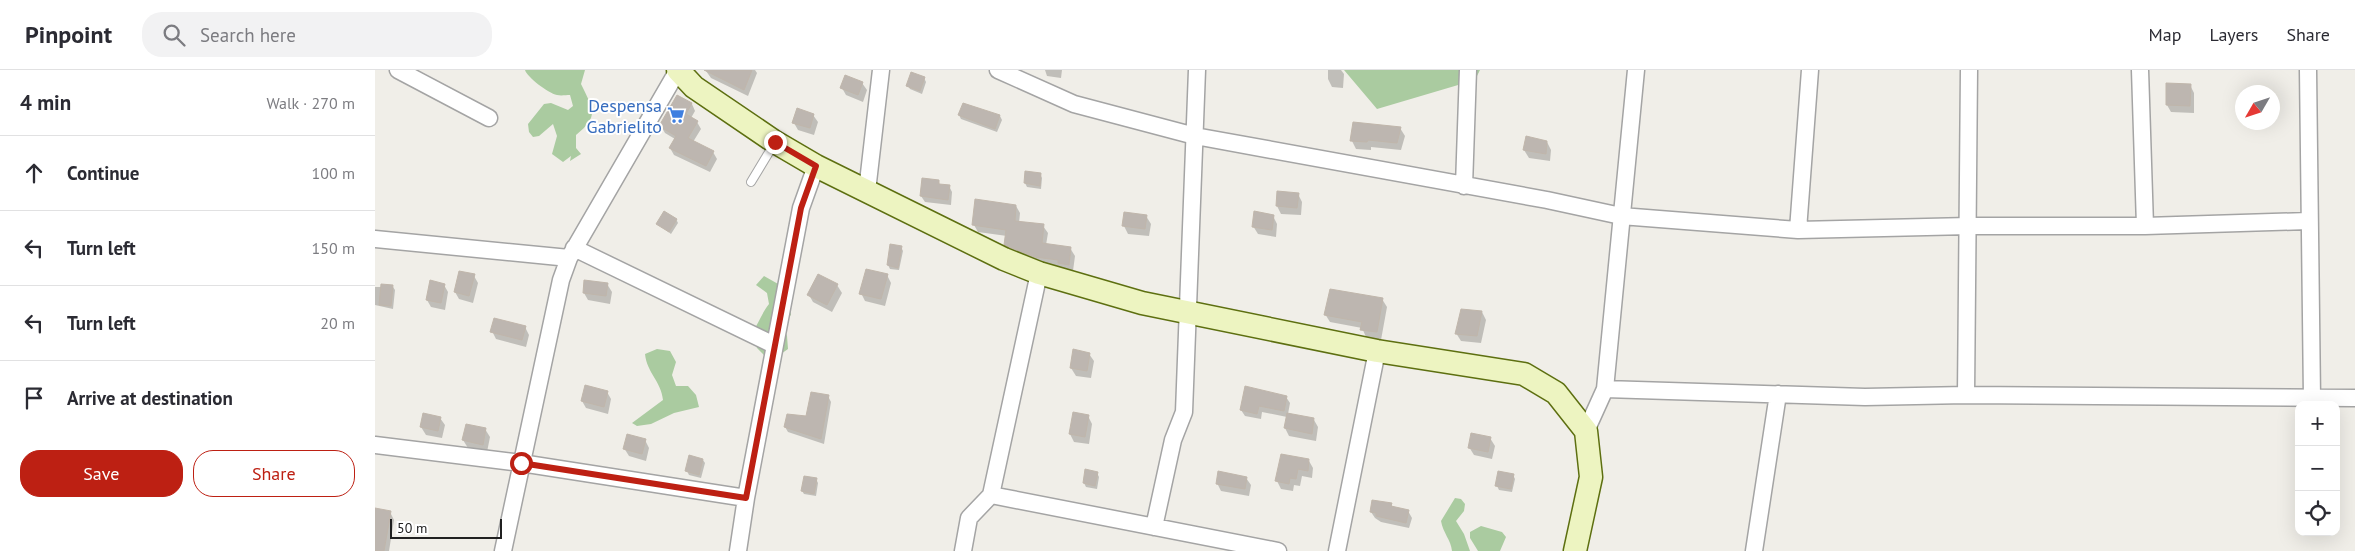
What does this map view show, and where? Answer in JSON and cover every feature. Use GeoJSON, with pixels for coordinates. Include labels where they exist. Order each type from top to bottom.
{"type":"FeatureCollection","features":[{"type":"Feature","properties":{"kind":"street"},"geometry":{"type":"LineString","coordinates":[[398,70],[489,118]]}},
{"type":"Feature","properties":{"kind":"street"},"geometry":{"type":"LineString","coordinates":[[503,551],[561,280],[571,253],[678,70],[694,86],[775,142],[816,166],[1004,259],[1039,273],[1142,303],[1377,350],[1524,374],[1556,393],[1586,431]]}},
{"type":"Feature","properties":{"kind":"street"},"geometry":{"type":"LineString","coordinates":[[867,191],[881,70]]}},
{"type":"Feature","properties":{"kind":"street"},"geometry":{"type":"LineString","coordinates":[[998,70],[1074,104],[1195,136],[1547,200],[1621,216],[1798,230],[1969,226],[2145,226],[2308,221]]}},
{"type":"Feature","properties":{"kind":"street"},"geometry":{"type":"LineString","coordinates":[[1154,527],[1173,440],[1183,417],[1197,70]]}},
{"type":"Feature","properties":{"kind":"street"},"geometry":{"type":"LineString","coordinates":[[1464,186],[1468,70]]}},
{"type":"Feature","properties":{"kind":"street"},"geometry":{"type":"LineString","coordinates":[[1575,551],[1591,477],[1586,431],[1605,389],[1636,70]]}},
{"type":"Feature","properties":{"kind":"street"},"geometry":{"type":"LineString","coordinates":[[1798,230],[1810,70]]}},
{"type":"Feature","properties":{"kind":"street"},"geometry":{"type":"LineString","coordinates":[[1966,395],[1969,70]]}},
{"type":"Feature","properties":{"kind":"street"},"geometry":{"type":"LineString","coordinates":[[2140,70],[2145,226]]}},
{"type":"Feature","properties":{"kind":"street"},"geometry":{"type":"LineString","coordinates":[[2308,70],[2308,221],[2312,398]]}},
{"type":"Feature","properties":{"kind":"street"},"geometry":{"type":"LineString","coordinates":[[738,551],[774,345],[801,208],[816,166]]}},
{"type":"Feature","properties":{"kind":"street"},"geometry":{"type":"LineString","coordinates":[[375,239],[571,253],[774,345]]}},
{"type":"Feature","properties":{"kind":"street"},"geometry":{"type":"LineString","coordinates":[[963,551],[969,518],[991,495],[1039,273]]}},
{"type":"Feature","properties":{"kind":"street"},"geometry":{"type":"LineString","coordinates":[[1337,551],[1377,350]]}},
{"type":"Feature","properties":{"kind":"street"},"geometry":{"type":"LineString","coordinates":[[1605,389],[1865,397],[1966,395],[2355,398]]}},
{"type":"Feature","properties":{"kind":"street"},"geometry":{"type":"LineString","coordinates":[[1754,551],[1778,394]]}},
{"type":"Feature","properties":{"kind":"street"},"geometry":{"type":"LineString","coordinates":[[375,445],[521,463],[746,498]]}},
{"type":"Feature","properties":{"kind":"street"},"geometry":{"type":"LineString","coordinates":[[991,495],[1278,551]]}},
{"type":"Feature","properties":{"kind":"lane"},"geometry":{"type":"LineString","coordinates":[[751,182],[775,142]]}},
{"type":"Feature","properties":{"kind":"green space"},"geometry":{"type":"Polygon","coordinates":[[[525,70],[585,70],[581,84],[589,100],[592,112],[589,123],[576,135],[576,148],[581,154],[570,161],[571,156],[563,162],[552,154],[557,136],[553,124],[539,136],[533,137],[529,132],[528,124],[544,104],[551,103],[568,110],[573,106],[570,95],[553,94],[543,88],[525,70]]]}},
{"type":"Feature","properties":{"kind":"green space"},"geometry":{"type":"Polygon","coordinates":[[[1344,70],[1480,70],[1475,80],[1377,109],[1344,70]]]}},
{"type":"Feature","properties":{"kind":"green space"},"geometry":{"type":"Polygon","coordinates":[[[764,276],[787,289],[791,315],[782,323],[787,336],[788,349],[778,356],[765,356],[757,348],[751,333],[769,304],[767,293],[756,285],[764,276]]]}},
{"type":"Feature","properties":{"kind":"green space"},"geometry":{"type":"Polygon","coordinates":[[[657,349],[670,351],[676,362],[672,375],[676,386],[688,386],[696,395],[699,407],[674,413],[651,424],[637,426],[632,423],[663,400],[660,387],[648,367],[645,354],[657,349]]]}},
{"type":"Feature","properties":{"kind":"green space"},"geometry":{"type":"Polygon","coordinates":[[[1455,498],[1461,499],[1465,504],[1464,511],[1456,521],[1464,534],[1470,551],[1452,551],[1442,525],[1441,521],[1455,498]]]}},
{"type":"Feature","properties":{"kind":"green space"},"geometry":{"type":"Polygon","coordinates":[[[1481,526],[1502,532],[1506,537],[1500,551],[1478,551],[1470,538],[1470,532],[1481,526]]]}},
{"type":"Feature","properties":{"kind":"building"},"geometry":{"type":"Polygon","coordinates":[[[704,70],[752,70],[744,90],[704,70]]]}},
{"type":"Feature","properties":{"kind":"building"},"geometry":{"type":"Polygon","coordinates":[[[911,72],[925,77],[920,91],[906,86],[911,72]]]}},
{"type":"Feature","properties":{"kind":"building"},"geometry":{"type":"Polygon","coordinates":[[[845,75],[863,82],[858,95],[840,88],[845,75]]]}},
{"type":"Feature","properties":{"kind":"building"},"geometry":{"type":"Polygon","coordinates":[[[2166,83],[2191,84],[2190,106],[2166,105],[2166,83]]]}},
{"type":"Feature","properties":{"kind":"building"},"geometry":{"type":"Polygon","coordinates":[[[677,95],[692,103],[686,114],[698,121],[688,138],[714,151],[706,166],[669,148],[676,136],[659,126],[677,95]]]}},
{"type":"Feature","properties":{"kind":"building"},"geometry":{"type":"Polygon","coordinates":[[[963,103],[1000,115],[995,129],[958,115],[963,103]]]}},
{"type":"Feature","properties":{"kind":"building"},"geometry":{"type":"Polygon","coordinates":[[[797,108],[814,114],[810,128],[792,123],[797,108]]]}},
{"type":"Feature","properties":{"kind":"building"},"geometry":{"type":"Polygon","coordinates":[[[1353,122],[1401,127],[1397,143],[1368,140],[1367,142],[1350,141],[1353,122]]]}},
{"type":"Feature","properties":{"kind":"building"},"geometry":{"type":"Polygon","coordinates":[[[1526,136],[1547,141],[1546,154],[1523,150],[1526,136]]]}},
{"type":"Feature","properties":{"kind":"building"},"geometry":{"type":"Polygon","coordinates":[[[1025,171],[1041,173],[1040,186],[1024,183],[1025,171]]]}},
{"type":"Feature","properties":{"kind":"building"},"geometry":{"type":"Polygon","coordinates":[[[922,178],[939,180],[939,184],[950,185],[948,200],[920,196],[922,178]]]}},
{"type":"Feature","properties":{"kind":"building"},"geometry":{"type":"Polygon","coordinates":[[[1277,191],[1299,193],[1297,208],[1276,206],[1277,191]]]}},
{"type":"Feature","properties":{"kind":"building"},"geometry":{"type":"Polygon","coordinates":[[[975,199],[1016,205],[1015,221],[1044,224],[1042,243],[1071,247],[1069,265],[1058,263],[1058,260],[1035,257],[1004,245],[1006,230],[972,225],[975,199]]]}},
{"type":"Feature","properties":{"kind":"building"},"geometry":{"type":"Polygon","coordinates":[[[664,211],[677,219],[669,232],[656,224],[664,211]]]}},
{"type":"Feature","properties":{"kind":"building"},"geometry":{"type":"Polygon","coordinates":[[[1254,211],[1274,215],[1272,230],[1252,227],[1254,211]]]}},
{"type":"Feature","properties":{"kind":"building"},"geometry":{"type":"Polygon","coordinates":[[[1124,212],[1147,215],[1145,229],[1122,226],[1124,212]]]}},
{"type":"Feature","properties":{"kind":"building"},"geometry":{"type":"Polygon","coordinates":[[[890,244],[902,246],[898,268],[887,265],[890,244]]]}},
{"type":"Feature","properties":{"kind":"building"},"geometry":{"type":"Polygon","coordinates":[[[866,269],[888,274],[881,299],[859,294],[866,269]]]}},
{"type":"Feature","properties":{"kind":"building"},"geometry":{"type":"Polygon","coordinates":[[[459,271],[475,274],[469,296],[454,292],[459,271]]]}},
{"type":"Feature","properties":{"kind":"building"},"geometry":{"type":"Polygon","coordinates":[[[818,274],[838,284],[827,305],[807,295],[818,274]]]}},
{"type":"Feature","properties":{"kind":"building"},"geometry":{"type":"Polygon","coordinates":[[[430,280],[445,284],[441,303],[426,300],[430,280]]]}},
{"type":"Feature","properties":{"kind":"building"},"geometry":{"type":"Polygon","coordinates":[[[584,280],[608,283],[606,296],[583,293],[584,280]]]}},
{"type":"Feature","properties":{"kind":"building"},"geometry":{"type":"Polygon","coordinates":[[[381,284],[393,285],[391,306],[379,305],[381,284]]]}},
{"type":"Feature","properties":{"kind":"building"},"geometry":{"type":"Polygon","coordinates":[[[1330,289],[1383,298],[1377,332],[1360,330],[1362,322],[1324,315],[1330,289]]]}},
{"type":"Feature","properties":{"kind":"building"},"geometry":{"type":"Polygon","coordinates":[[[1461,309],[1482,311],[1477,336],[1455,334],[1461,309]]]}},
{"type":"Feature","properties":{"kind":"building"},"geometry":{"type":"Polygon","coordinates":[[[494,318],[526,326],[522,340],[490,332],[494,318]]]}},
{"type":"Feature","properties":{"kind":"building"},"geometry":{"type":"Polygon","coordinates":[[[1073,349],[1090,353],[1087,371],[1070,368],[1073,349]]]}},
{"type":"Feature","properties":{"kind":"building"},"geometry":{"type":"Polygon","coordinates":[[[585,385],[608,391],[604,407],[581,401],[585,385]]]}},
{"type":"Feature","properties":{"kind":"building"},"geometry":{"type":"Polygon","coordinates":[[[1245,386],[1287,396],[1284,411],[1259,406],[1257,414],[1240,410],[1245,386]]]}},
{"type":"Feature","properties":{"kind":"building"},"geometry":{"type":"Polygon","coordinates":[[[811,392],[829,395],[821,439],[784,427],[787,414],[806,416],[811,392]]]}},
{"type":"Feature","properties":{"kind":"building"},"geometry":{"type":"Polygon","coordinates":[[[1073,412],[1089,415],[1085,437],[1069,434],[1073,412]]]}},
{"type":"Feature","properties":{"kind":"building"},"geometry":{"type":"Polygon","coordinates":[[[423,413],[441,417],[438,431],[420,427],[423,413]]]}},
{"type":"Feature","properties":{"kind":"building"},"geometry":{"type":"Polygon","coordinates":[[[1287,413],[1314,418],[1312,434],[1284,428],[1287,413]]]}},
{"type":"Feature","properties":{"kind":"building"},"geometry":{"type":"Polygon","coordinates":[[[466,424],[486,428],[483,445],[462,440],[466,424]]]}},
{"type":"Feature","properties":{"kind":"building"},"geometry":{"type":"Polygon","coordinates":[[[1471,433],[1491,437],[1488,452],[1468,448],[1471,433]]]}},
{"type":"Feature","properties":{"kind":"building"},"geometry":{"type":"Polygon","coordinates":[[[627,434],[646,439],[642,454],[623,449],[627,434]]]}},
{"type":"Feature","properties":{"kind":"building"},"geometry":{"type":"Polygon","coordinates":[[[1281,454],[1309,459],[1308,471],[1298,469],[1296,479],[1290,478],[1289,484],[1275,481],[1281,454]]]}},
{"type":"Feature","properties":{"kind":"building"},"geometry":{"type":"Polygon","coordinates":[[[689,455],[703,459],[699,475],[685,471],[689,455]]]}},
{"type":"Feature","properties":{"kind":"building"},"geometry":{"type":"Polygon","coordinates":[[[1085,469],[1098,472],[1095,486],[1083,483],[1085,469]]]}},
{"type":"Feature","properties":{"kind":"building"},"geometry":{"type":"Polygon","coordinates":[[[1218,471],[1247,477],[1245,489],[1216,484],[1218,471]]]}},
{"type":"Feature","properties":{"kind":"building"},"geometry":{"type":"Polygon","coordinates":[[[1498,471],[1514,474],[1511,489],[1495,486],[1498,471]]]}},
{"type":"Feature","properties":{"kind":"building"},"geometry":{"type":"Polygon","coordinates":[[[804,476],[817,478],[814,494],[801,491],[804,476]]]}},
{"type":"Feature","properties":{"kind":"building"},"geometry":{"type":"Polygon","coordinates":[[[1372,500],[1392,503],[1391,506],[1409,510],[1406,523],[1376,516],[1376,513],[1370,512],[1372,500]]]}},
{"type":"Feature","properties":{"kind":"building"},"geometry":{"type":"Polygon","coordinates":[[[375,508],[391,511],[384,551],[375,551],[375,508]]]}},
{"type":"Feature","properties":{"kind":"place","name":"Despensa Gabrielito"},"geometry":{"type":"Point","coordinates":[676,115]}},
{"type":"Feature","properties":{"kind":"route"},"geometry":{"type":"LineString","coordinates":[[521,463],[746,498],[801,208],[816,166],[775,142]]}}]}
